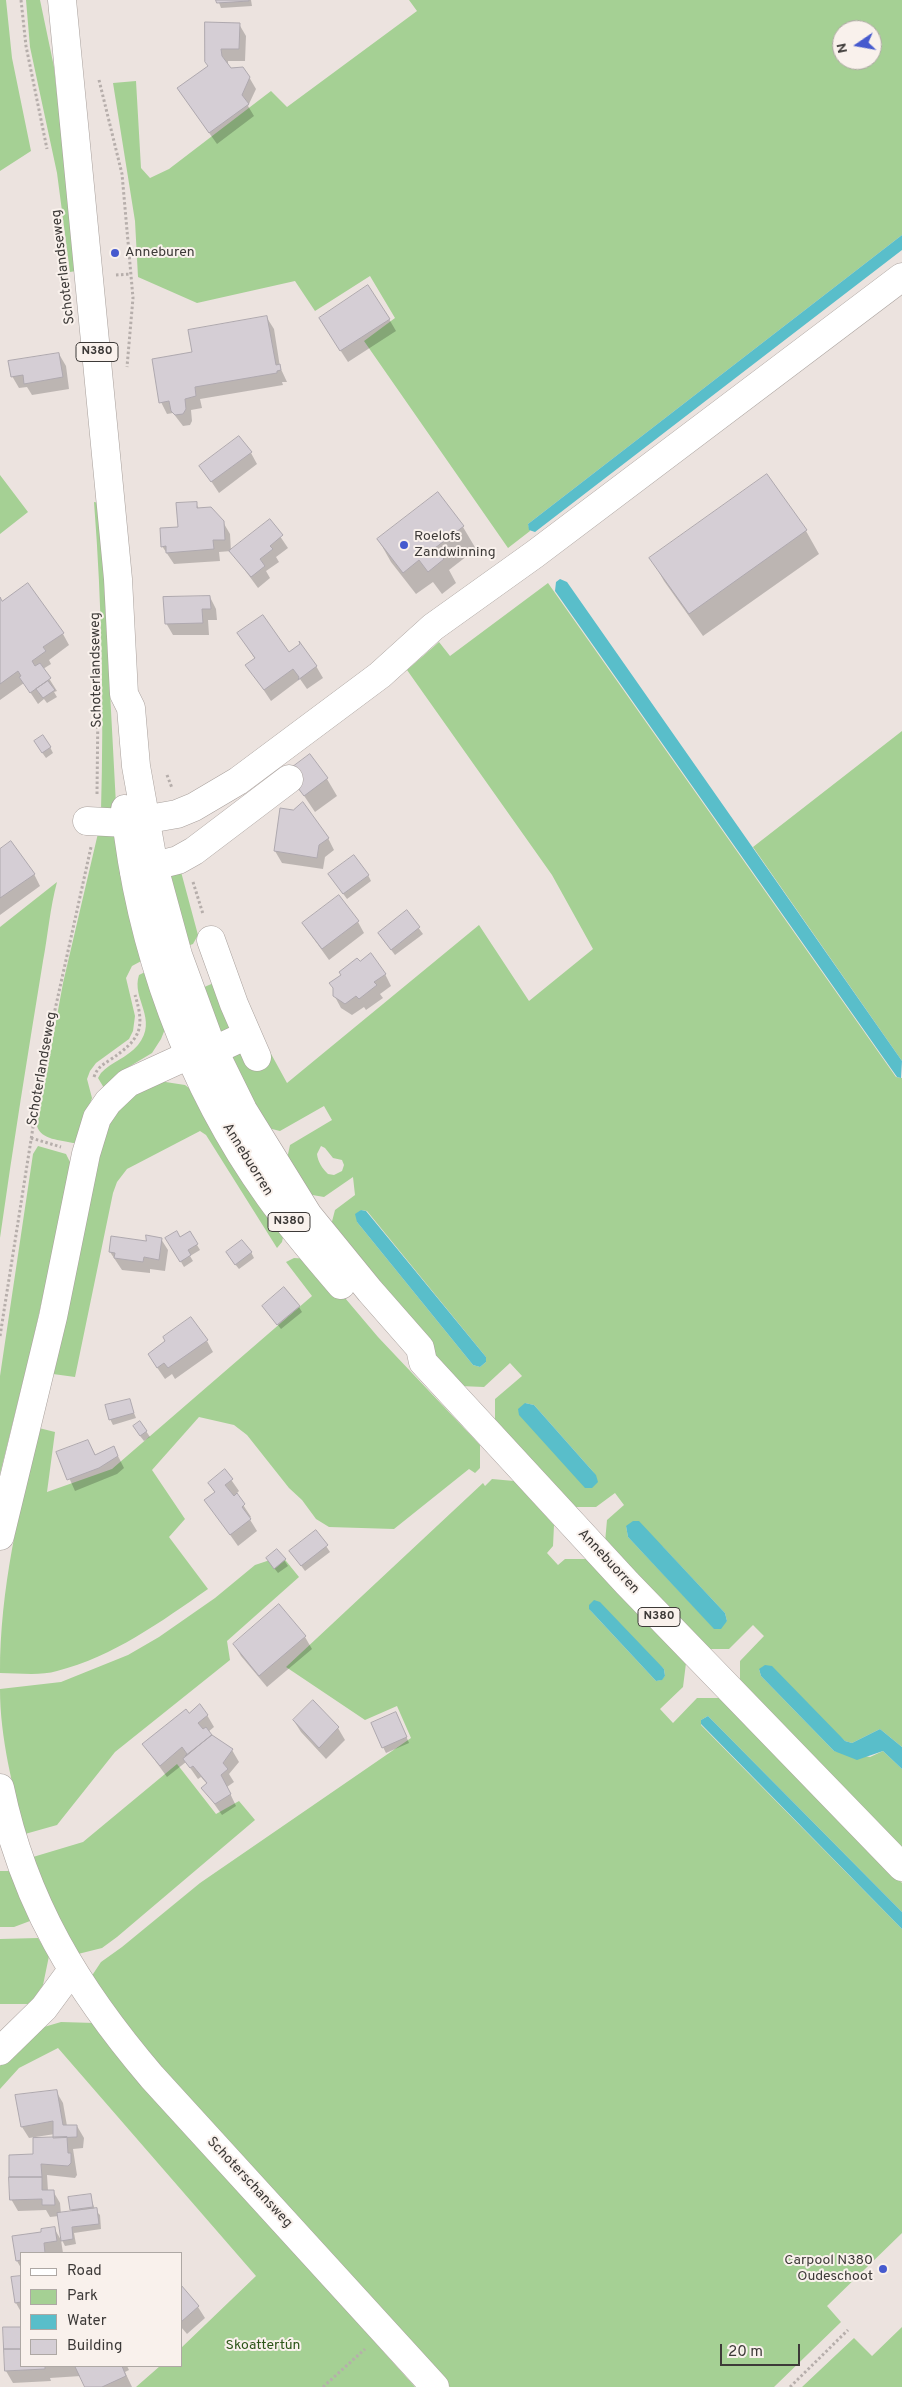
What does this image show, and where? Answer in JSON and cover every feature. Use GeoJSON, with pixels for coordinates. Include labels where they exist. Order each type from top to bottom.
{"type":"FeatureCollection","features":[{"type":"Feature","properties":{"kind":"main road","name":"Schoterlandseweg"},"geometry":{"type":"LineString","coordinates":[[62,0],[116,552],[111,696],[131,708],[135,821],[144,869],[188,984],[200,1050]]}},
{"type":"Feature","properties":{"kind":"main road"},"geometry":{"type":"LineString","coordinates":[[91,821],[135,821],[185,811],[238,781],[380,675],[433,627],[535,554],[902,277]]}},
{"type":"Feature","properties":{"kind":"main road"},"geometry":{"type":"LineString","coordinates":[[144,869],[186,855],[289,779]]}},
{"type":"Feature","properties":{"kind":"main road","name":"Schoterlandseweg"},"geometry":{"type":"LineString","coordinates":[[144,869],[144,921],[155,962],[200,1050]]}},
{"type":"Feature","properties":{"kind":"main road"},"geometry":{"type":"LineString","coordinates":[[0,1536],[53,1317],[86,1154],[95,1123],[108,1102],[128,1083],[200,1050],[252,1046],[211,940]]}},
{"type":"Feature","properties":{"kind":"main road"},"geometry":{"type":"LineString","coordinates":[[188,984],[222,971]]}},
{"type":"Feature","properties":{"kind":"main road","name":"Annebuorren"},"geometry":{"type":"LineString","coordinates":[[200,1050],[243,1110],[308,1215],[370,1292],[420,1348],[422,1362],[627,1583],[902,1867]]}},
{"type":"Feature","properties":{"kind":"main road"},"geometry":{"type":"LineString","coordinates":[[0,1788],[17,1851],[30,1887],[46,1923],[72,1970],[44,2008],[0,2051]]}},
{"type":"Feature","properties":{"kind":"main road","name":"Schoterschansweg"},"geometry":{"type":"LineString","coordinates":[[72,1970],[110,2028],[152,2077],[435,2387]]}},
{"type":"Feature","properties":{"kind":"path"},"geometry":{"type":"LineString","coordinates":[[21,0],[26,46],[49,159]]}},
{"type":"Feature","properties":{"kind":"path"},"geometry":{"type":"LineString","coordinates":[[99,77],[122,174],[131,274],[132,315],[126,372]]}},
{"type":"Feature","properties":{"kind":"path"},"geometry":{"type":"LineString","coordinates":[[116,275],[131,274]]}},
{"type":"Feature","properties":{"kind":"path","name":"Schoterlandseweg"},"geometry":{"type":"LineString","coordinates":[[0,1336],[30,1138],[91,821],[111,696]]}},
{"type":"Feature","properties":{"kind":"path"},"geometry":{"type":"LineString","coordinates":[[166,772],[172,789]]}},
{"type":"Feature","properties":{"kind":"path"},"geometry":{"type":"LineString","coordinates":[[186,855],[211,940]]}},
{"type":"Feature","properties":{"kind":"path"},"geometry":{"type":"LineString","coordinates":[[93,1082],[97,1070],[128,1048],[139,1033],[141,1020],[133,989]]}},
{"type":"Feature","properties":{"kind":"path"},"geometry":{"type":"LineString","coordinates":[[30,1138],[66,1148]]}},
{"type":"Feature","properties":{"kind":"path"},"geometry":{"type":"LineString","coordinates":[[790,2387],[848,2330]]}},
{"type":"Feature","properties":{"kind":"path"},"geometry":{"type":"LineString","coordinates":[[323,2387],[384,2332]]}},
{"type":"Feature","properties":{"kind":"green space"},"geometry":{"type":"Polygon","coordinates":[[[0,0],[6,0],[12,58],[31,151],[0,171],[0,0]]]}},
{"type":"Feature","properties":{"kind":"green space"},"geometry":{"type":"Polygon","coordinates":[[[26,0],[40,0],[54,67],[76,271],[70,272],[57,173],[30,47],[26,0]]]}},
{"type":"Feature","properties":{"kind":"green space"},"geometry":{"type":"Polygon","coordinates":[[[409,0],[902,0],[902,235],[528,524],[530,531],[508,548],[364,341],[395,318],[370,276],[315,311],[295,281],[197,303],[138,277],[135,221],[113,83],[136,81],[141,168],[150,178],[169,169],[271,91],[287,107],[417,11],[409,0]]]}},
{"type":"Feature","properties":{"kind":"green space"},"geometry":{"type":"Polygon","coordinates":[[[0,475],[28,512],[0,534],[0,475]]]}},
{"type":"Feature","properties":{"kind":"green space"},"geometry":{"type":"Polygon","coordinates":[[[94,502],[100,503],[116,805],[114,809],[101,811],[102,656],[94,502]]]}},
{"type":"Feature","properties":{"kind":"green space"},"geometry":{"type":"Polygon","coordinates":[[[548,583],[896,1077],[902,1078],[902,1747],[880,1729],[852,1743],[845,1741],[759,1669],[761,1676],[834,1751],[870,1757],[883,1751],[902,1769],[902,1848],[740,1684],[740,1661],[764,1636],[753,1625],[729,1649],[705,1649],[605,1542],[607,1520],[624,1505],[615,1493],[596,1507],[573,1507],[495,1424],[495,1399],[522,1376],[510,1363],[484,1387],[460,1386],[329,1233],[335,1210],[355,1195],[353,1177],[324,1197],[301,1193],[285,1168],[290,1145],[332,1120],[324,1106],[280,1131],[260,1126],[228,1060],[239,1048],[249,1062],[270,1052],[287,1083],[479,925],[529,1001],[593,949],[552,875],[407,670],[439,642],[450,656],[548,583]],[[321,1146],[317,1154],[318,1160],[328,1174],[334,1175],[342,1171],[344,1165],[342,1160],[333,1158],[325,1148],[321,1146]],[[361,1210],[357,1222],[473,1365],[480,1367],[486,1362],[486,1357],[367,1211],[361,1210]],[[525,1403],[596,1475],[534,1405],[525,1403]],[[626,1526],[628,1537],[714,1628],[727,1621],[725,1613],[663,1547],[626,1526]]]}},
{"type":"Feature","properties":{"kind":"green space"},"geometry":{"type":"Polygon","coordinates":[[[902,731],[902,1061],[753,847],[902,731]]]}},
{"type":"Feature","properties":{"kind":"green space"},"geometry":{"type":"Polygon","coordinates":[[[99,829],[116,829],[145,959],[132,966],[126,978],[135,1016],[133,1031],[129,1039],[96,1063],[90,1071],[87,1079],[92,1098],[76,1143],[73,1143],[47,1137],[39,1131],[37,1126],[63,983],[99,829]]]}},
{"type":"Feature","properties":{"kind":"green space"},"geometry":{"type":"Polygon","coordinates":[[[180,868],[198,935],[193,944],[182,948],[163,877],[180,868]]]}},
{"type":"Feature","properties":{"kind":"green space"},"geometry":{"type":"Polygon","coordinates":[[[57,882],[26,1065],[0,1238],[0,927],[57,882]]]}},
{"type":"Feature","properties":{"kind":"green space"},"geometry":{"type":"Polygon","coordinates":[[[149,970],[165,1029],[152,1053],[122,1071],[104,1088],[98,1078],[101,1073],[134,1049],[144,1036],[146,1026],[138,984],[139,975],[149,970]]]}},
{"type":"Feature","properties":{"kind":"green space"},"geometry":{"type":"Polygon","coordinates":[[[216,982],[233,1029],[224,1039],[202,988],[216,982]]]}},
{"type":"Feature","properties":{"kind":"green space"},"geometry":{"type":"Polygon","coordinates":[[[159,1081],[185,1085],[198,1095],[285,1228],[282,1242],[277,1248],[206,1135],[200,1131],[127,1169],[117,1182],[113,1193],[75,1377],[53,1374],[104,1129],[127,1101],[159,1081]]]}},
{"type":"Feature","properties":{"kind":"green space"},"geometry":{"type":"Polygon","coordinates":[[[38,1146],[66,1154],[72,1166],[32,1345],[0,1474],[0,1376],[33,1154],[38,1146]]]}},
{"type":"Feature","properties":{"kind":"green space"},"geometry":{"type":"Polygon","coordinates":[[[294,1258],[312,1259],[378,1337],[480,1445],[480,1468],[475,1473],[469,1469],[394,1529],[329,1527],[316,1519],[247,1435],[234,1425],[199,1417],[152,1470],[185,1519],[169,1537],[208,1589],[136,1637],[98,1657],[50,1673],[0,1673],[3,1611],[7,1580],[24,1489],[39,1428],[55,1432],[47,1492],[112,1469],[312,1296],[286,1262],[294,1258]]]}},
{"type":"Feature","properties":{"kind":"green space"},"geometry":{"type":"Polygon","coordinates":[[[492,1479],[514,1481],[554,1525],[553,1546],[547,1553],[558,1565],[565,1559],[588,1559],[686,1663],[683,1687],[660,1709],[673,1723],[697,1698],[719,1698],[902,1883],[902,1912],[708,1716],[701,1720],[701,1725],[902,1929],[902,2233],[827,2306],[841,2322],[774,2387],[450,2387],[188,2107],[89,1980],[101,1962],[200,1883],[411,1738],[397,1706],[365,1720],[286,1667],[483,1483],[485,1486],[492,1479]],[[589,1609],[656,1681],[661,1680],[665,1676],[664,1669],[589,1609]]]}},
{"type":"Feature","properties":{"kind":"green space"},"geometry":{"type":"Polygon","coordinates":[[[282,1556],[299,1577],[227,1641],[230,1660],[115,1752],[57,1825],[25,1834],[5,1744],[0,1689],[61,1682],[128,1655],[159,1637],[215,1598],[255,1565],[282,1556]]]}},
{"type":"Feature","properties":{"kind":"green space"},"geometry":{"type":"Polygon","coordinates":[[[177,1764],[216,1814],[239,1801],[255,1820],[117,1937],[102,1948],[78,1954],[49,1899],[33,1857],[83,1842],[177,1764]]]}},
{"type":"Feature","properties":{"kind":"green space"},"geometry":{"type":"Polygon","coordinates":[[[0,1871],[10,1871],[30,1921],[14,1927],[0,1927],[0,1871]]]}},
{"type":"Feature","properties":{"kind":"green space"},"geometry":{"type":"Polygon","coordinates":[[[38,1938],[49,1956],[43,1985],[30,2004],[0,2004],[0,1939],[38,1938]]]}},
{"type":"Feature","properties":{"kind":"green space","name":"Skoattertún"},"geometry":{"type":"Polygon","coordinates":[[[61,2022],[95,2023],[296,2254],[415,2387],[136,2387],[159,2367],[182,2367],[182,2347],[256,2276],[58,2048],[19,2068],[0,2089],[0,2066],[44,2027],[61,2022]]]}},
{"type":"Feature","properties":{"kind":"green space"},"geometry":{"type":"Polygon","coordinates":[[[902,2327],[902,2387],[802,2387],[854,2338],[872,2356],[902,2327]]]}},
{"type":"Feature","properties":{"kind":"water"},"geometry":{"type":"Polygon","coordinates":[[[902,235],[902,250],[535,532],[529,530],[528,524],[902,235]]]}},
{"type":"Feature","properties":{"kind":"water"},"geometry":{"type":"Polygon","coordinates":[[[560,579],[567,582],[902,1061],[901,1078],[897,1077],[555,591],[556,582],[560,579]]]}},
{"type":"Feature","properties":{"kind":"water"},"geometry":{"type":"Polygon","coordinates":[[[361,1210],[366,1211],[486,1357],[486,1362],[480,1367],[473,1365],[357,1222],[355,1214],[361,1210]]]}},
{"type":"Feature","properties":{"kind":"water"},"geometry":{"type":"Polygon","coordinates":[[[525,1403],[534,1405],[596,1475],[598,1482],[592,1488],[585,1488],[519,1415],[518,1409],[525,1403]]]}},
{"type":"Feature","properties":{"kind":"water"},"geometry":{"type":"Polygon","coordinates":[[[633,1521],[639,1521],[725,1613],[727,1621],[721,1629],[714,1629],[628,1537],[626,1526],[633,1521]]]}},
{"type":"Feature","properties":{"kind":"water"},"geometry":{"type":"Polygon","coordinates":[[[594,1600],[600,1602],[664,1669],[665,1676],[662,1680],[656,1681],[589,1609],[589,1605],[594,1600]]]}},
{"type":"Feature","properties":{"kind":"water"},"geometry":{"type":"Polygon","coordinates":[[[765,1665],[772,1666],[845,1741],[852,1743],[880,1729],[902,1747],[902,1769],[883,1751],[857,1760],[834,1751],[761,1676],[759,1669],[765,1665]]]}},
{"type":"Feature","properties":{"kind":"water"},"geometry":{"type":"Polygon","coordinates":[[[708,1716],[902,1912],[902,1929],[701,1724],[701,1720],[708,1716]]]}},
{"type":"Feature","properties":{"kind":"building"},"geometry":{"type":"Polygon","coordinates":[[[216,0],[249,0],[249,1],[217,3],[216,0]]]}},
{"type":"Feature","properties":{"kind":"building"},"geometry":{"type":"Polygon","coordinates":[[[205,22],[240,23],[239,49],[221,49],[222,56],[231,68],[243,67],[250,77],[242,95],[249,104],[209,133],[177,88],[208,66],[205,62],[205,22]]]}},
{"type":"Feature","properties":{"kind":"building"},"geometry":{"type":"Polygon","coordinates":[[[368,285],[390,319],[340,351],[319,318],[368,285]]]}},
{"type":"Feature","properties":{"kind":"building"},"geometry":{"type":"Polygon","coordinates":[[[267,316],[276,365],[280,364],[281,370],[277,371],[277,373],[195,387],[196,396],[185,399],[186,409],[183,414],[175,415],[171,411],[169,401],[159,403],[152,359],[192,352],[188,330],[267,316]]]}},
{"type":"Feature","properties":{"kind":"building"},"geometry":{"type":"Polygon","coordinates":[[[59,353],[63,377],[24,384],[23,375],[11,377],[8,361],[59,353]]]}},
{"type":"Feature","properties":{"kind":"building"},"geometry":{"type":"Polygon","coordinates":[[[239,436],[252,452],[211,482],[199,466],[239,436]]]}},
{"type":"Feature","properties":{"kind":"building"},"geometry":{"type":"Polygon","coordinates":[[[767,474],[807,530],[689,614],[649,558],[767,474]]]}},
{"type":"Feature","properties":{"kind":"building"},"geometry":{"type":"Polygon","coordinates":[[[438,492],[464,526],[435,548],[444,559],[428,572],[419,560],[403,573],[377,539],[438,492]]]}},
{"type":"Feature","properties":{"kind":"building"},"geometry":{"type":"Polygon","coordinates":[[[197,502],[197,508],[211,507],[224,521],[225,540],[213,540],[214,549],[166,553],[166,546],[161,547],[160,528],[178,527],[176,503],[197,502]]]}},
{"type":"Feature","properties":{"kind":"building"},"geometry":{"type":"Polygon","coordinates":[[[270,519],[283,535],[270,546],[273,549],[260,559],[265,566],[251,577],[229,551],[270,519]]]}},
{"type":"Feature","properties":{"kind":"building"},"geometry":{"type":"Polygon","coordinates":[[[28,583],[64,633],[43,647],[46,651],[32,661],[35,666],[40,663],[51,678],[30,693],[19,677],[21,676],[18,671],[0,684],[0,597],[2,601],[28,583]]]}},
{"type":"Feature","properties":{"kind":"building"},"geometry":{"type":"Polygon","coordinates":[[[210,596],[211,609],[202,609],[203,623],[165,624],[163,597],[210,596]]]}},
{"type":"Feature","properties":{"kind":"building"},"geometry":{"type":"Polygon","coordinates":[[[263,615],[289,652],[300,644],[299,641],[317,666],[298,680],[299,677],[293,669],[264,690],[245,665],[255,658],[237,633],[263,615]]]}},
{"type":"Feature","properties":{"kind":"building"},"geometry":{"type":"Polygon","coordinates":[[[48,681],[55,690],[43,698],[36,689],[48,681]]]}},
{"type":"Feature","properties":{"kind":"building"},"geometry":{"type":"Polygon","coordinates":[[[43,735],[51,747],[42,753],[34,741],[43,735]]]}},
{"type":"Feature","properties":{"kind":"building"},"geometry":{"type":"Polygon","coordinates":[[[310,754],[328,778],[304,796],[286,772],[310,754]]]}},
{"type":"Feature","properties":{"kind":"building"},"geometry":{"type":"Polygon","coordinates":[[[303,802],[329,838],[319,845],[317,858],[274,851],[280,808],[293,810],[303,802]]]}},
{"type":"Feature","properties":{"kind":"building"},"geometry":{"type":"Polygon","coordinates":[[[11,841],[35,874],[0,898],[0,849],[11,841]]]}},
{"type":"Feature","properties":{"kind":"building"},"geometry":{"type":"Polygon","coordinates":[[[354,855],[369,875],[343,894],[328,874],[354,855]]]}},
{"type":"Feature","properties":{"kind":"building"},"geometry":{"type":"Polygon","coordinates":[[[339,895],[359,921],[322,949],[302,923],[339,895]]]}},
{"type":"Feature","properties":{"kind":"building"},"geometry":{"type":"Polygon","coordinates":[[[407,910],[420,927],[391,950],[378,933],[407,910]]]}},
{"type":"Feature","properties":{"kind":"building"},"geometry":{"type":"Polygon","coordinates":[[[371,953],[386,974],[374,982],[377,985],[359,999],[356,996],[345,1004],[333,996],[333,988],[329,983],[341,975],[339,972],[357,958],[360,961],[371,953]]]}},
{"type":"Feature","properties":{"kind":"building"},"geometry":{"type":"Polygon","coordinates":[[[177,1231],[180,1237],[190,1231],[198,1244],[188,1250],[191,1255],[180,1262],[165,1238],[177,1231]]]}},
{"type":"Feature","properties":{"kind":"building"},"geometry":{"type":"Polygon","coordinates":[[[146,1235],[162,1238],[159,1260],[144,1257],[143,1262],[114,1258],[115,1253],[109,1252],[111,1236],[146,1241],[146,1235]]]}},
{"type":"Feature","properties":{"kind":"building"},"geometry":{"type":"Polygon","coordinates":[[[242,1240],[252,1252],[235,1265],[226,1252],[242,1240]]]}},
{"type":"Feature","properties":{"kind":"building"},"geometry":{"type":"Polygon","coordinates":[[[284,1287],[300,1306],[277,1325],[262,1306],[284,1287]]]}},
{"type":"Feature","properties":{"kind":"building"},"geometry":{"type":"Polygon","coordinates":[[[191,1317],[208,1340],[168,1368],[164,1363],[157,1368],[148,1354],[165,1341],[163,1337],[191,1317]]]}},
{"type":"Feature","properties":{"kind":"building"},"geometry":{"type":"Polygon","coordinates":[[[130,1399],[134,1413],[109,1420],[105,1405],[130,1399]]]}},
{"type":"Feature","properties":{"kind":"building"},"geometry":{"type":"Polygon","coordinates":[[[140,1421],[147,1431],[140,1436],[133,1426],[140,1421]]]}},
{"type":"Feature","properties":{"kind":"building"},"geometry":{"type":"Polygon","coordinates":[[[88,1440],[95,1455],[114,1446],[118,1456],[99,1468],[67,1480],[56,1452],[88,1440]]]}},
{"type":"Feature","properties":{"kind":"building"},"geometry":{"type":"Polygon","coordinates":[[[225,1469],[233,1479],[225,1485],[234,1496],[237,1493],[245,1504],[242,1507],[251,1519],[230,1535],[204,1500],[215,1492],[208,1483],[225,1469]]]}},
{"type":"Feature","properties":{"kind":"building"},"geometry":{"type":"Polygon","coordinates":[[[316,1530],[328,1545],[301,1566],[289,1551],[316,1530]]]}},
{"type":"Feature","properties":{"kind":"building"},"geometry":{"type":"Polygon","coordinates":[[[277,1549],[286,1559],[274,1569],[266,1558],[277,1549]]]}},
{"type":"Feature","properties":{"kind":"building"},"geometry":{"type":"Polygon","coordinates":[[[279,1604],[306,1636],[259,1676],[233,1644],[279,1604]]]}},
{"type":"Feature","properties":{"kind":"building"},"geometry":{"type":"Polygon","coordinates":[[[313,1700],[339,1727],[319,1748],[293,1720],[313,1700]]]}},
{"type":"Feature","properties":{"kind":"building"},"geometry":{"type":"Polygon","coordinates":[[[200,1704],[208,1715],[198,1723],[203,1729],[206,1727],[212,1735],[185,1756],[187,1754],[182,1747],[160,1766],[142,1744],[186,1709],[189,1713],[200,1704]]]}},
{"type":"Feature","properties":{"kind":"building"},"geometry":{"type":"Polygon","coordinates":[[[396,1712],[407,1737],[382,1748],[371,1723],[396,1712]]]}},
{"type":"Feature","properties":{"kind":"building"},"geometry":{"type":"Polygon","coordinates":[[[212,1735],[233,1749],[223,1763],[228,1769],[221,1775],[231,1794],[215,1804],[201,1788],[207,1783],[193,1766],[190,1768],[183,1759],[212,1735]]]}},
{"type":"Feature","properties":{"kind":"building"},"geometry":{"type":"Polygon","coordinates":[[[57,2090],[63,2125],[77,2125],[77,2137],[53,2138],[53,2121],[21,2127],[15,2095],[57,2090]]]}},
{"type":"Feature","properties":{"kind":"building"},"geometry":{"type":"Polygon","coordinates":[[[67,2137],[68,2153],[71,2153],[71,2163],[68,2166],[41,2164],[42,2177],[9,2177],[9,2155],[33,2154],[33,2138],[67,2137]]]}},
{"type":"Feature","properties":{"kind":"building"},"geometry":{"type":"Polygon","coordinates":[[[9,2177],[42,2177],[42,2190],[54,2190],[55,2205],[42,2205],[42,2199],[10,2200],[9,2177]]]}},
{"type":"Feature","properties":{"kind":"building"},"geometry":{"type":"Polygon","coordinates":[[[91,2194],[93,2207],[70,2210],[68,2197],[91,2194]]]}},
{"type":"Feature","properties":{"kind":"building"},"geometry":{"type":"Polygon","coordinates":[[[97,2208],[99,2224],[72,2227],[73,2239],[61,2241],[57,2213],[97,2208]]]}},
{"type":"Feature","properties":{"kind":"building"},"geometry":{"type":"Polygon","coordinates":[[[55,2227],[57,2241],[44,2243],[45,2252],[20,2252],[20,2260],[16,2261],[12,2236],[41,2232],[41,2229],[55,2227]]]}},
{"type":"Feature","properties":{"kind":"building"},"geometry":{"type":"Polygon","coordinates":[[[20,2276],[20,2302],[15,2303],[11,2277],[20,2276]]]}},
{"type":"Feature","properties":{"kind":"building"},"geometry":{"type":"Polygon","coordinates":[[[182,2286],[199,2306],[182,2321],[182,2286]]]}},
{"type":"Feature","properties":{"kind":"building"},"geometry":{"type":"Polygon","coordinates":[[[3,2327],[20,2327],[20,2349],[4,2349],[3,2327]]]}},
{"type":"Feature","properties":{"kind":"building"},"geometry":{"type":"Polygon","coordinates":[[[4,2349],[20,2349],[20,2367],[45,2367],[45,2369],[5,2371],[4,2349]]]}},
{"type":"Feature","properties":{"kind":"building"},"geometry":{"type":"Polygon","coordinates":[[[75,2367],[122,2367],[126,2376],[102,2387],[85,2387],[75,2367]]]}},
{"type":"Feature","properties":{"kind":"place","name":"Anneburen"},"geometry":{"type":"Point","coordinates":[115,253]}},
{"type":"Feature","properties":{"kind":"place","name":"Roelofs Zandwinning"},"geometry":{"type":"Point","coordinates":[404,545]}},
{"type":"Feature","properties":{"kind":"place","name":"Carpool N380 Oudeschoot"},"geometry":{"type":"Point","coordinates":[883,2269]}}]}
